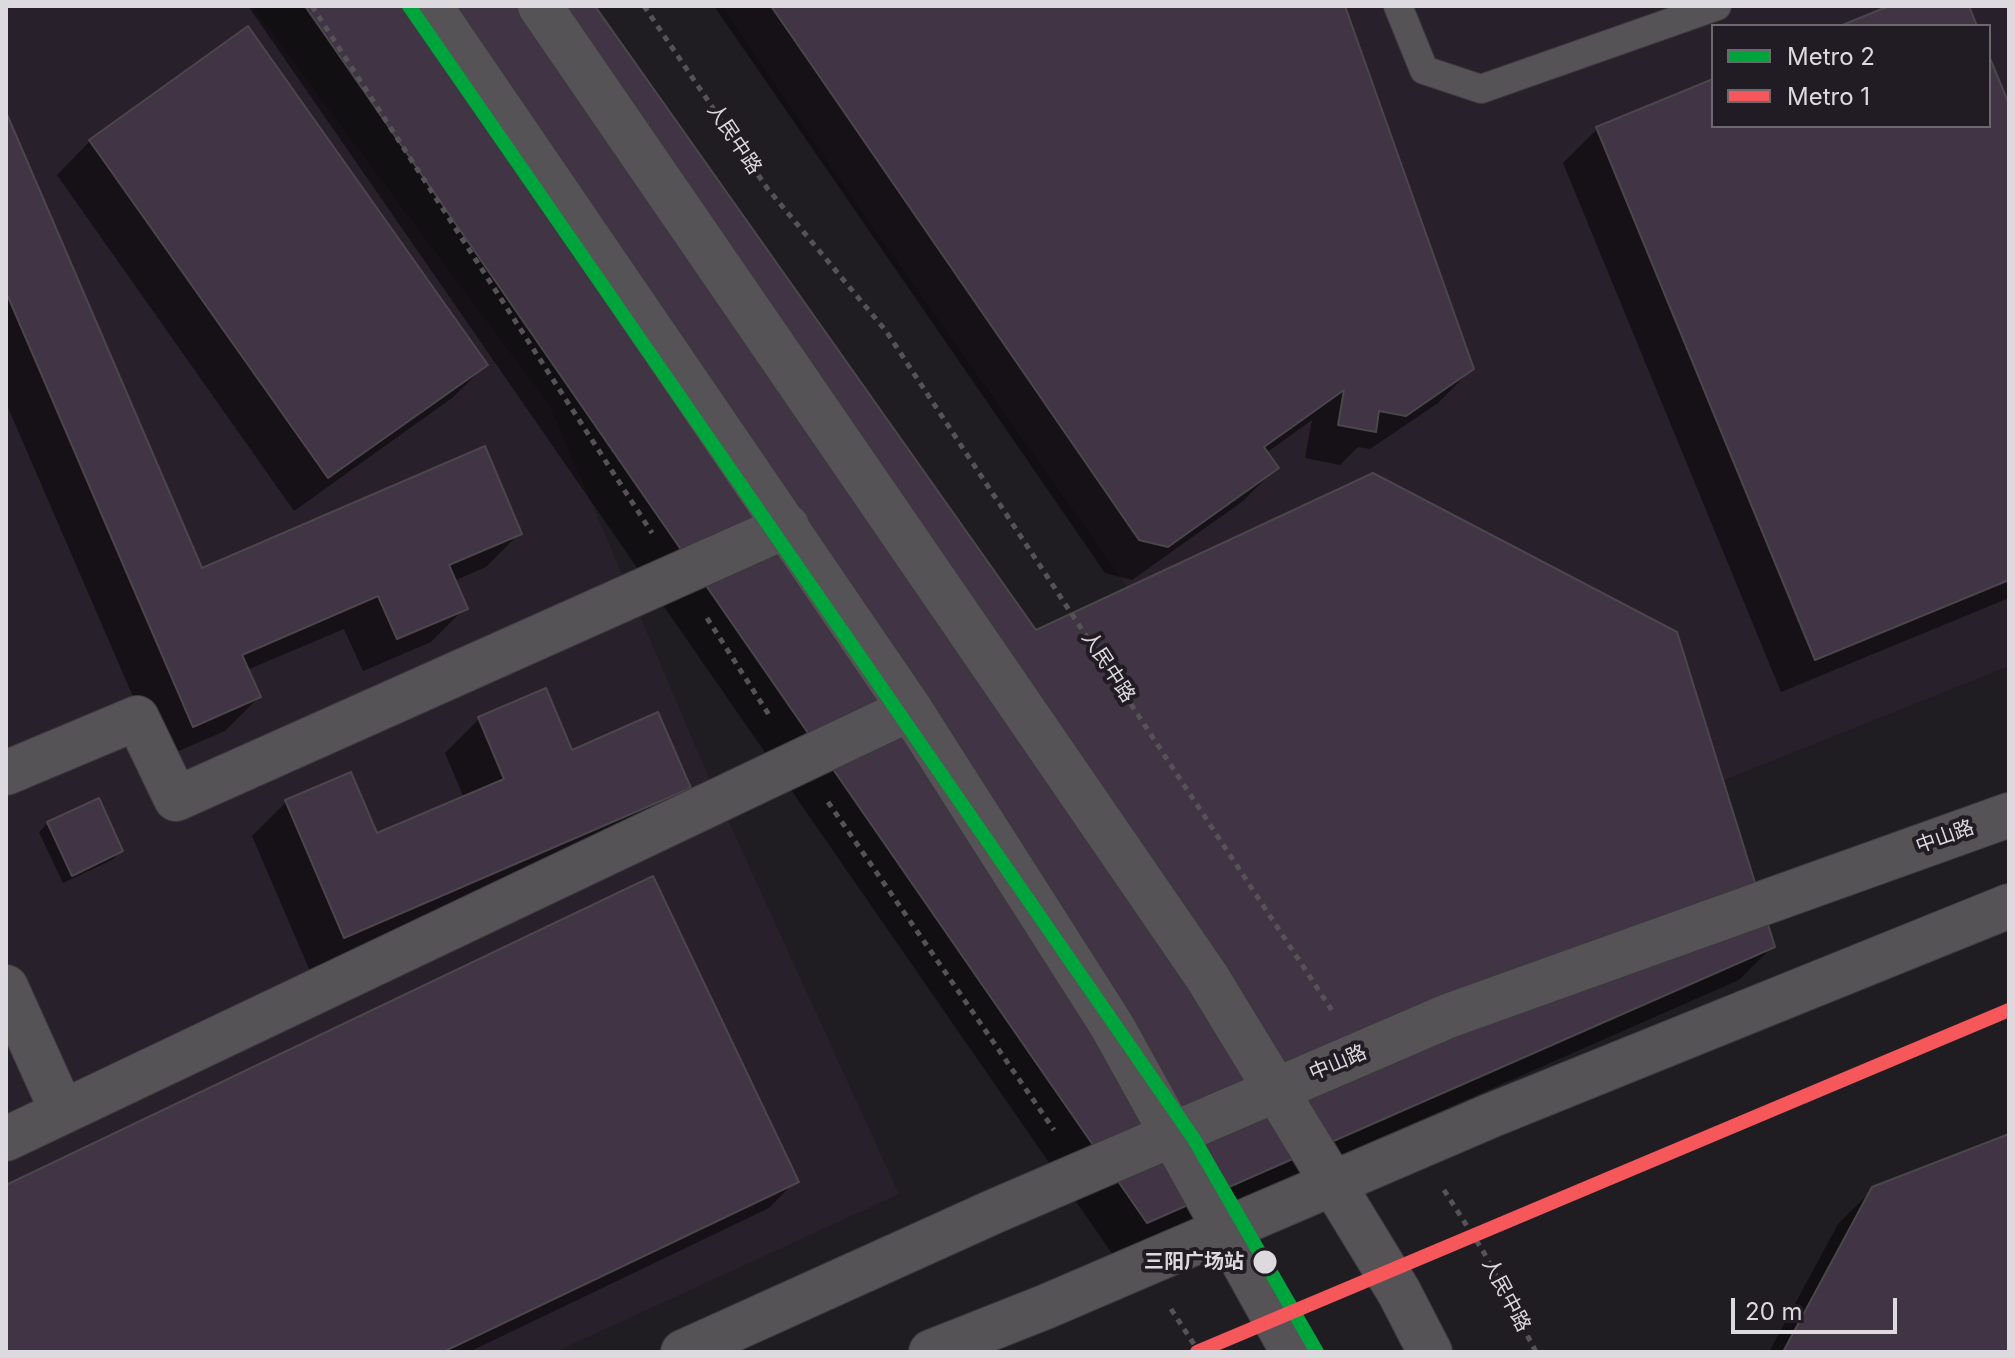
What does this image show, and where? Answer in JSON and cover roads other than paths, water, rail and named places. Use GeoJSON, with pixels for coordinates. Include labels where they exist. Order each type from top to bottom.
{"type":"FeatureCollection","features":[{"type":"Feature","properties":{"kind":"main road"},"geometry":{"type":"LineString","coordinates":[[430,6],[910,709],[1112,1026],[1293,1352]]}},
{"type":"Feature","properties":{"kind":"main road"},"geometry":{"type":"LineString","coordinates":[[540,6],[1207,977],[1399,1292],[1430,1352]]}},
{"type":"Feature","properties":{"kind":"main road"},"geometry":{"type":"LineString","coordinates":[[6,773],[137,718],[176,799],[787,526]]}},
{"type":"Feature","properties":{"kind":"main road"},"geometry":{"type":"LineString","coordinates":[[6,1139],[910,709]]}},
{"type":"Feature","properties":{"kind":"main road","name":"中山路"},"geometry":{"type":"LineString","coordinates":[[683,1352],[1082,1173],[1448,1016],[2009,815]]}},
{"type":"Feature","properties":{"kind":"main road"},"geometry":{"type":"LineString","coordinates":[[931,1352],[1417,1147],[2009,906]]}},
{"type":"Feature","properties":{"kind":"main road"},"geometry":{"type":"LineString","coordinates":[[6,987],[62,1111]]}},
{"type":"Feature","properties":{"kind":"lane"},"geometry":{"type":"LineString","coordinates":[[1398,6],[1424,70],[1481,89],[1717,6]]}},
{"type":"Feature","properties":{"kind":"metro line","name":"2"},"geometry":{"type":"LineString","coordinates":[[409,6],[1194,1139],[1317,1352]]}},
{"type":"Feature","properties":{"kind":"metro line","name":"1"},"geometry":{"type":"LineString","coordinates":[[1197,1352],[2009,1010]]}},
{"type":"Feature","properties":{"kind":"place","name":"三阳广场站"},"geometry":{"type":"Point","coordinates":[1265,1262]}}]}
